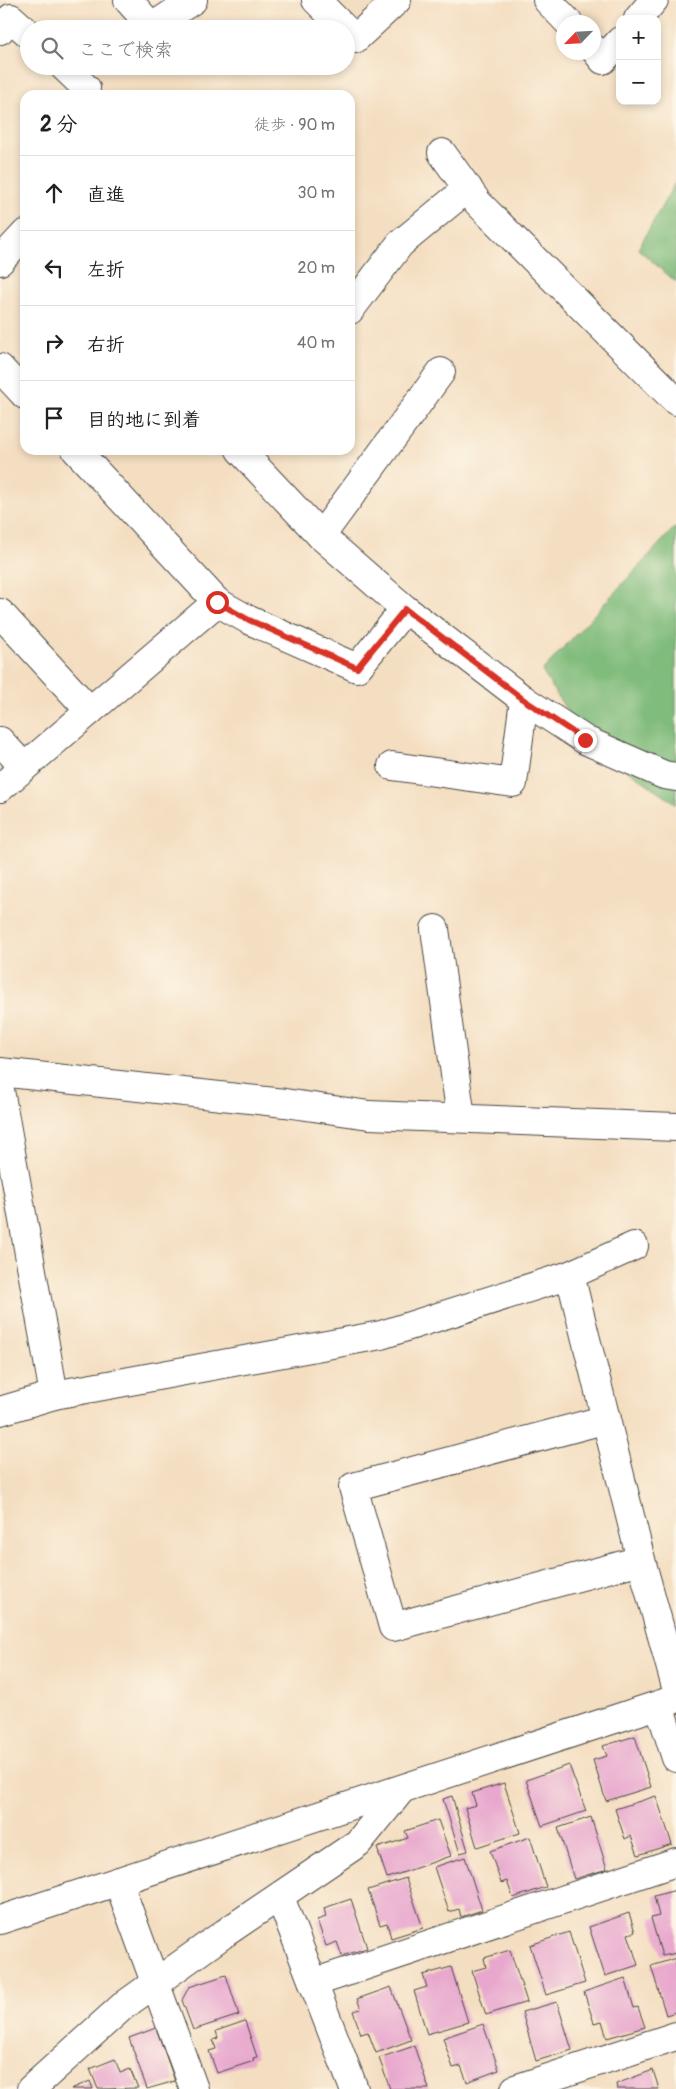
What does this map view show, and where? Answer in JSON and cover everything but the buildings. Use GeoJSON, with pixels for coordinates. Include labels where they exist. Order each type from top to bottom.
{"type":"FeatureCollection","features":[{"type":"Feature","properties":{"kind":"street"},"geometry":{"type":"LineString","coordinates":[[128,0],[146,20]]}},
{"type":"Feature","properties":{"kind":"street"},"geometry":{"type":"LineString","coordinates":[[163,20],[193,0]]}},
{"type":"Feature","properties":{"kind":"street"},"geometry":{"type":"LineString","coordinates":[[316,0],[336,20]]}},
{"type":"Feature","properties":{"kind":"street"},"geometry":{"type":"LineString","coordinates":[[355,38],[397,0]]}},
{"type":"Feature","properties":{"kind":"street"},"geometry":{"type":"LineString","coordinates":[[547,0],[561,15]]}},
{"type":"Feature","properties":{"kind":"street"},"geometry":{"type":"LineString","coordinates":[[641,15],[654,0]]}},
{"type":"Feature","properties":{"kind":"street"},"geometry":{"type":"LineString","coordinates":[[601,57],[604,60],[616,45]]}},
{"type":"Feature","properties":{"kind":"street"},"geometry":{"type":"LineString","coordinates":[[72,75],[86,88],[86,90]]}},
{"type":"Feature","properties":{"kind":"street"},"geometry":{"type":"LineString","coordinates":[[442,153],[478,203],[676,400]]}},
{"type":"Feature","properties":{"kind":"street"},"geometry":{"type":"LineString","coordinates":[[355,303],[400,244],[468,188]]}},
{"type":"Feature","properties":{"kind":"street"},"geometry":{"type":"LineString","coordinates":[[0,261],[20,239]]}},
{"type":"Feature","properties":{"kind":"street"},"geometry":{"type":"LineString","coordinates":[[0,368],[20,390]]}},
{"type":"Feature","properties":{"kind":"street"},"geometry":{"type":"LineString","coordinates":[[320,536],[441,372]]}},
{"type":"Feature","properties":{"kind":"street"},"geometry":{"type":"LineString","coordinates":[[81,455],[217,602],[249,620],[357,668],[405,609]]}},
{"type":"Feature","properties":{"kind":"street"},"geometry":{"type":"LineString","coordinates":[[247,455],[320,536],[405,609],[524,700],[585,740],[664,775],[676,777]]}},
{"type":"Feature","properties":{"kind":"street"},"geometry":{"type":"LineString","coordinates":[[0,788],[217,602]]}},
{"type":"Feature","properties":{"kind":"street"},"geometry":{"type":"LineString","coordinates":[[0,613],[90,711]]}},
{"type":"Feature","properties":{"kind":"street"},"geometry":{"type":"LineString","coordinates":[[392,766],[513,783],[524,700]]}},
{"type":"Feature","properties":{"kind":"street"},"geometry":{"type":"LineString","coordinates":[[0,741],[24,767]]}},
{"type":"Feature","properties":{"kind":"street"},"geometry":{"type":"LineString","coordinates":[[435,929],[461,1118]]}},
{"type":"Feature","properties":{"kind":"street"},"geometry":{"type":"LineString","coordinates":[[0,1072],[285,1103],[369,1115],[676,1127]]}},
{"type":"Feature","properties":{"kind":"street"},"geometry":{"type":"LineString","coordinates":[[0,1090],[54,1395]]}},
{"type":"Feature","properties":{"kind":"street"},"geometry":{"type":"LineString","coordinates":[[0,1411],[54,1395],[381,1335],[570,1275],[634,1246]]}},
{"type":"Feature","properties":{"kind":"street"},"geometry":{"type":"LineString","coordinates":[[570,1275],[641,1560],[670,1697],[676,1758]]}},
{"type":"Feature","properties":{"kind":"street"},"geometry":{"type":"LineString","coordinates":[[607,1419],[353,1487],[393,1627],[641,1560]]}},
{"type":"Feature","properties":{"kind":"street"},"geometry":{"type":"LineString","coordinates":[[0,1920],[401,1790],[670,1697]]}},
{"type":"Feature","properties":{"kind":"street"},"geometry":{"type":"LineString","coordinates":[[31,2089],[123,2006],[358,1842],[401,1790]]}},
{"type":"Feature","properties":{"kind":"street"},"geometry":{"type":"LineString","coordinates":[[313,1983],[676,1862]]}},
{"type":"Feature","properties":{"kind":"street"},"geometry":{"type":"LineString","coordinates":[[118,1881],[194,2089]]}},
{"type":"Feature","properties":{"kind":"street"},"geometry":{"type":"LineString","coordinates":[[280,1896],[354,2089]]}},
{"type":"Feature","properties":{"kind":"street"},"geometry":{"type":"LineString","coordinates":[[515,2089],[676,2036]]}},
{"type":"Feature","properties":{"kind":"green space"},"geometry":{"type":"Polygon","coordinates":[[[676,181],[676,282],[638,249],[676,181]]]}},
{"type":"Feature","properties":{"kind":"green space"},"geometry":{"type":"Polygon","coordinates":[[[676,526],[676,804],[585,740],[542,671],[676,526]]]}},
{"type":"Feature","properties":{"kind":"route"},"geometry":{"type":"LineString","coordinates":[[217,602],[249,620],[357,668],[405,609],[524,700],[585,740]]}}]}
